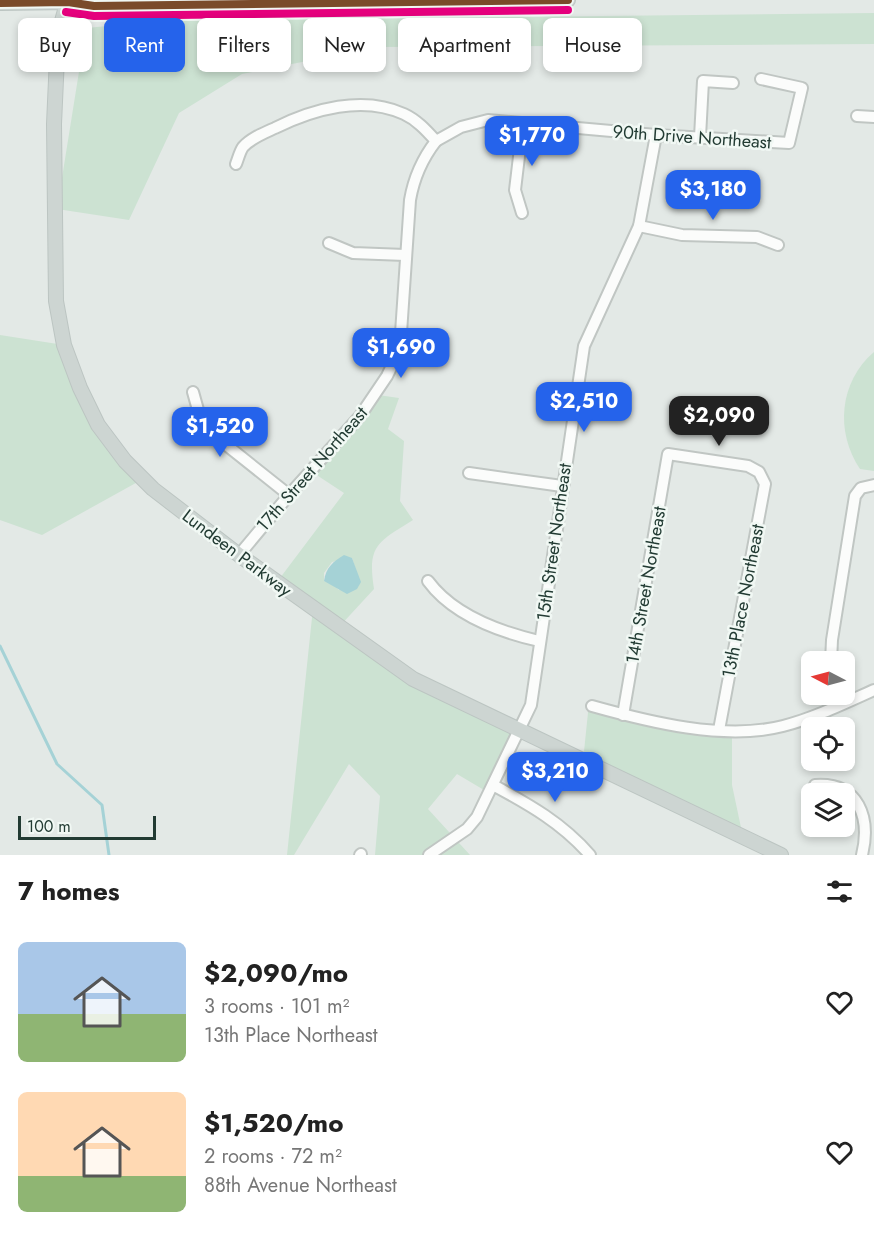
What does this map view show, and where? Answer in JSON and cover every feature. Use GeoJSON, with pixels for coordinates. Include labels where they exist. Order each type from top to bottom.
{"type":"FeatureCollection","features":[{"type":"Feature","properties":{"kind":"main road"},"geometry":{"type":"LineString","coordinates":[[0,3],[68,1],[94,6],[232,2],[568,0]]}},
{"type":"Feature","properties":{"kind":"main road","name":"Lundeen Parkway"},"geometry":{"type":"LineString","coordinates":[[68,1],[58,35],[53,164],[56,300],[64,345],[80,388],[98,425],[125,461],[153,489],[239,555],[412,680],[781,855]]}},
{"type":"Feature","properties":{"kind":"street","name":"90th Drive Northeast"},"geometry":{"type":"LineString","coordinates":[[436,141],[460,127],[488,120],[656,135],[789,143],[802,88],[761,79]]}},
{"type":"Feature","properties":{"kind":"street"},"geometry":{"type":"LineString","coordinates":[[700,137],[703,81],[733,82]]}},
{"type":"Feature","properties":{"kind":"street"},"geometry":{"type":"LineString","coordinates":[[236,164],[243,148],[258,136],[284,123],[311,113],[359,105],[403,113],[418,122],[436,141]]}},
{"type":"Feature","properties":{"kind":"street"},"geometry":{"type":"LineString","coordinates":[[856,116],[874,117]]}},
{"type":"Feature","properties":{"kind":"street"},"geometry":{"type":"LineString","coordinates":[[522,213],[515,190],[523,123]]}},
{"type":"Feature","properties":{"kind":"street","name":"15th Street Northeast"},"geometry":{"type":"LineString","coordinates":[[429,855],[467,829],[477,817],[531,705],[584,346],[639,226],[656,135]]}},
{"type":"Feature","properties":{"kind":"street","name":"17th Street Northeast"},"geometry":{"type":"LineString","coordinates":[[239,555],[360,416],[392,365],[401,333],[405,255],[414,180],[424,156],[436,141]]}},
{"type":"Feature","properties":{"kind":"street"},"geometry":{"type":"LineString","coordinates":[[639,226],[682,235],[757,237],[778,245]]}},
{"type":"Feature","properties":{"kind":"street"},"geometry":{"type":"LineString","coordinates":[[329,243],[353,253],[405,255]]}},
{"type":"Feature","properties":{"kind":"street"},"geometry":{"type":"LineString","coordinates":[[193,392],[200,417],[214,436],[289,495]]}},
{"type":"Feature","properties":{"kind":"street","name":"13th Place Northeast"},"geometry":{"type":"LineString","coordinates":[[669,454],[748,465],[759,472],[765,484],[719,730]]}},
{"type":"Feature","properties":{"kind":"street","name":"14th Street Northeast"},"geometry":{"type":"LineString","coordinates":[[623,715],[669,454]]}},
{"type":"Feature","properties":{"kind":"street"},"geometry":{"type":"LineString","coordinates":[[469,473],[562,486]]}},
{"type":"Feature","properties":{"kind":"street"},"geometry":{"type":"LineString","coordinates":[[832,651],[855,496],[861,488],[874,485]]}},
{"type":"Feature","properties":{"kind":"street"},"geometry":{"type":"LineString","coordinates":[[428,581],[439,597],[498,631],[539,641]]}},
{"type":"Feature","properties":{"kind":"street"},"geometry":{"type":"LineString","coordinates":[[855,695],[873,692]]}},
{"type":"Feature","properties":{"kind":"street"},"geometry":{"type":"LineString","coordinates":[[592,706],[683,728],[719,730],[783,726],[829,705]]}},
{"type":"Feature","properties":{"kind":"street"},"geometry":{"type":"LineString","coordinates":[[493,785],[547,814],[563,826],[590,855]]}},
{"type":"Feature","properties":{"kind":"street"},"geometry":{"type":"LineString","coordinates":[[855,800],[864,813],[867,834],[862,855]]}},
{"type":"Feature","properties":{"kind":"green space"},"geometry":{"type":"Polygon","coordinates":[[[874,13],[874,44],[642,45],[642,18],[543,18],[543,46],[531,46],[531,18],[430,18],[874,13]]]}},
{"type":"Feature","properties":{"kind":"green space"},"geometry":{"type":"Polygon","coordinates":[[[386,18],[398,18],[398,47],[386,47],[386,18]]]}},
{"type":"Feature","properties":{"kind":"green space"},"geometry":{"type":"Polygon","coordinates":[[[303,19],[303,62],[291,64],[291,20],[303,19]]]}},
{"type":"Feature","properties":{"kind":"green space"},"geometry":{"type":"Polygon","coordinates":[[[185,21],[197,21],[197,72],[252,72],[242,74],[179,113],[129,220],[57,209],[79,72],[92,72],[92,27],[104,26],[104,72],[185,72],[185,21]]]}},
{"type":"Feature","properties":{"kind":"green space"},"geometry":{"type":"Polygon","coordinates":[[[0,335],[64,345],[80,388],[143,479],[42,535],[0,520],[0,335]]]}},
{"type":"Feature","properties":{"kind":"green space"},"geometry":{"type":"Polygon","coordinates":[[[874,352],[874,471],[860,469],[852,455],[844,424],[844,408],[854,378],[862,364],[874,352]]]}},
{"type":"Feature","properties":{"kind":"green space"},"geometry":{"type":"Polygon","coordinates":[[[378,395],[399,398],[388,429],[404,441],[400,501],[413,520],[391,534],[378,546],[372,563],[374,589],[339,627],[384,661],[519,731],[489,793],[457,774],[428,809],[470,855],[375,855],[380,796],[349,764],[294,855],[287,855],[313,608],[277,582],[344,493],[309,470],[378,395]],[[352,558],[332,562],[324,573],[324,581],[339,590],[356,570],[352,558]]]}},
{"type":"Feature","properties":{"kind":"green space"},"geometry":{"type":"Polygon","coordinates":[[[589,703],[623,715],[732,729],[732,785],[743,837],[583,761],[589,703]]]}},
{"type":"Feature","properties":{"kind":"water"},"geometry":{"type":"Polygon","coordinates":[[[344,555],[352,558],[361,582],[357,589],[347,594],[324,581],[331,565],[344,555]]]}},
{"type":"Feature","properties":{"kind":"waterway"},"geometry":{"type":"LineString","coordinates":[[0,646],[57,764],[102,805],[109,855]]}},
{"type":"Feature","properties":{"kind":"transit line"},"geometry":{"type":"LineString","coordinates":[[0,3],[68,2],[94,6],[568,0]]}},
{"type":"Feature","properties":{"kind":"transit line"},"geometry":{"type":"LineString","coordinates":[[66,12],[94,16],[568,10]]}}]}
